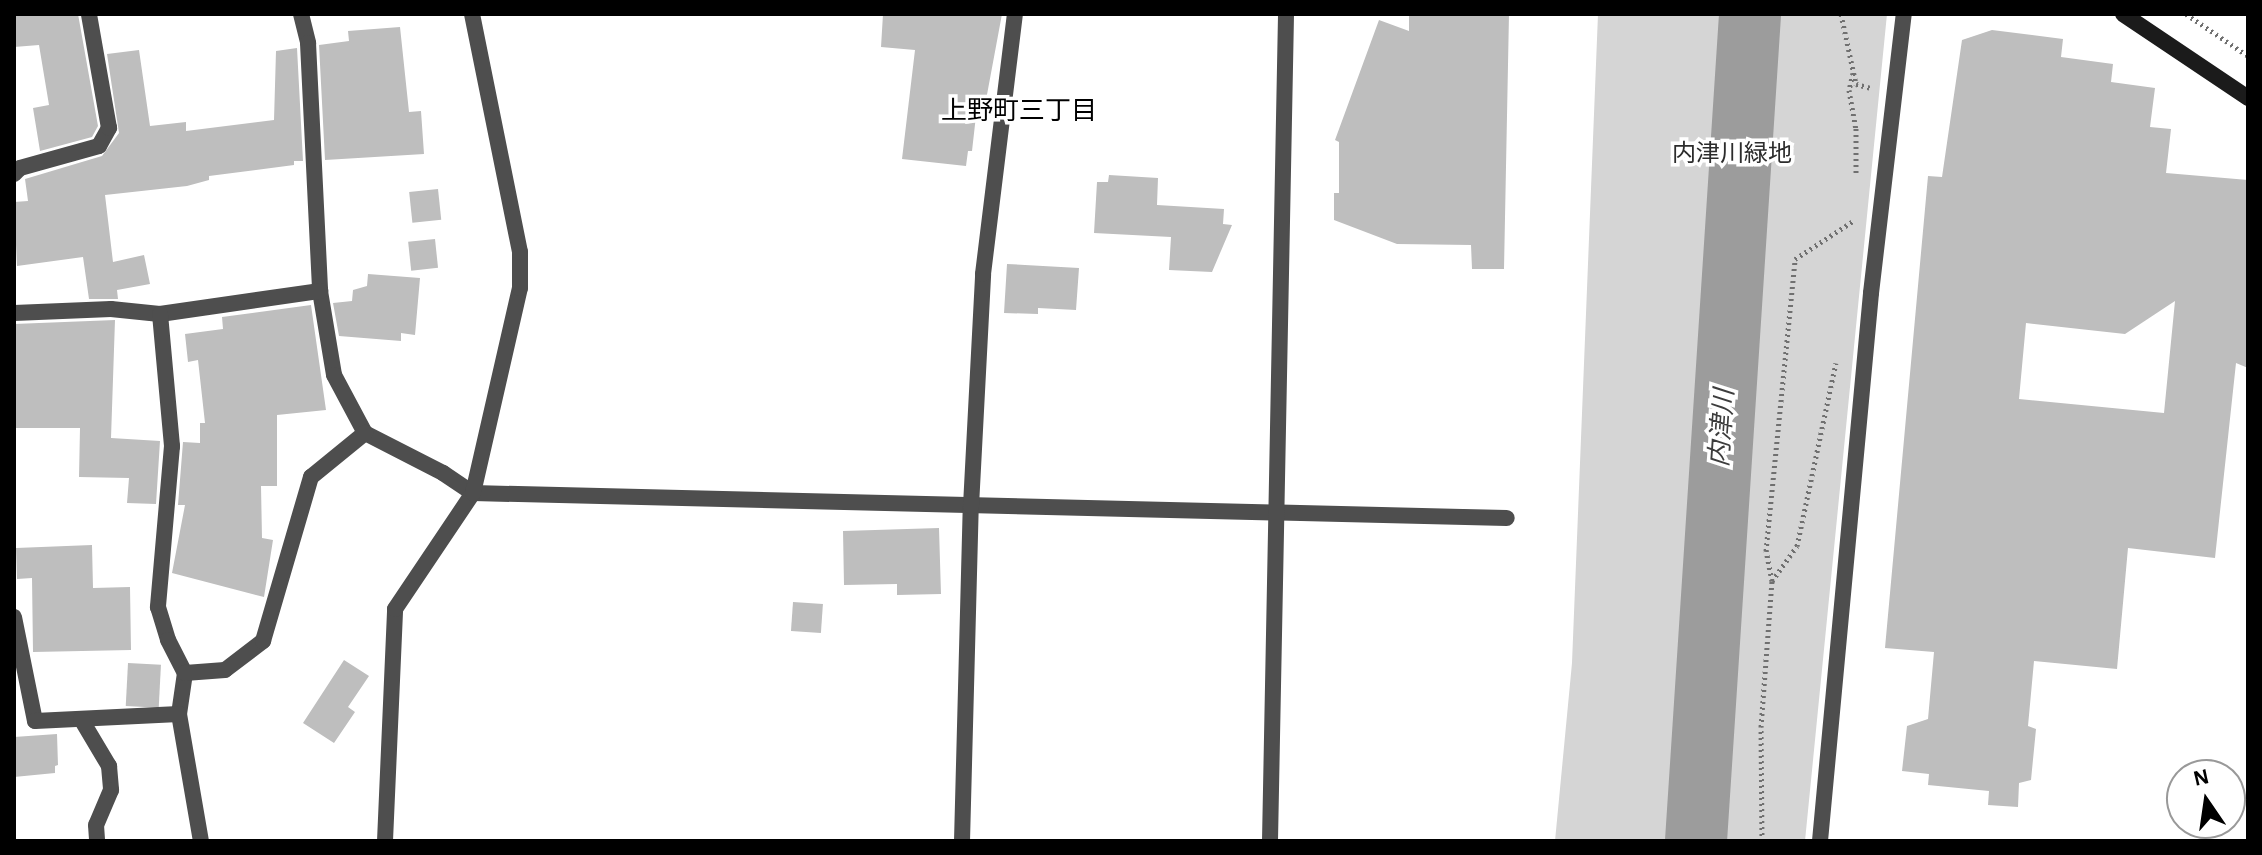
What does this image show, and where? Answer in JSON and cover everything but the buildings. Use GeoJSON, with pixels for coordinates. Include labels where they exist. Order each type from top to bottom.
{"type":"FeatureCollection","features":[{"type":"Feature","properties":{"kind":"main road"},"geometry":{"type":"LineString","coordinates":[[2123,14],[2248,98]]}},
{"type":"Feature","properties":{"kind":"street"},"geometry":{"type":"LineString","coordinates":[[16,167],[84,153],[99,146],[109,128],[89,14]]}},
{"type":"Feature","properties":{"kind":"street"},"geometry":{"type":"LineString","coordinates":[[301,14],[308,43],[320,291],[334,375],[365,433],[443,473],[473,493],[1276,515],[1507,518]]}},
{"type":"Feature","properties":{"kind":"street"},"geometry":{"type":"LineString","coordinates":[[385,841],[395,609],[473,493],[520,288],[520,252],[472,14]]}},
{"type":"Feature","properties":{"kind":"street"},"geometry":{"type":"LineString","coordinates":[[962,841],[971,506],[983,274],[1015,14]]}},
{"type":"Feature","properties":{"kind":"street"},"geometry":{"type":"LineString","coordinates":[[1270,841],[1286,14]]}},
{"type":"Feature","properties":{"kind":"street"},"geometry":{"type":"LineString","coordinates":[[1820,841],[1871,293],[1904,14]]}},
{"type":"Feature","properties":{"kind":"street"},"geometry":{"type":"LineString","coordinates":[[14,313],[111,309],[160,314],[320,291]]}},
{"type":"Feature","properties":{"kind":"street"},"geometry":{"type":"LineString","coordinates":[[160,314],[172,446],[158,607],[168,640],[185,673],[179,714],[201,841]]}},
{"type":"Feature","properties":{"kind":"street"},"geometry":{"type":"LineString","coordinates":[[185,673],[225,670],[263,641],[311,477],[365,433]]}},
{"type":"Feature","properties":{"kind":"street"},"geometry":{"type":"LineString","coordinates":[[15,626],[35,721],[179,714]]}},
{"type":"Feature","properties":{"kind":"street"},"geometry":{"type":"LineString","coordinates":[[81,719],[109,766],[111,790],[96,825],[97,841]]}},
{"type":"Feature","properties":{"kind":"path"},"geometry":{"type":"LineString","coordinates":[[1841,14],[1856,84],[1895,96]]}},
{"type":"Feature","properties":{"kind":"path"},"geometry":{"type":"LineString","coordinates":[[2186,14],[2248,56]]}},
{"type":"Feature","properties":{"kind":"path"},"geometry":{"type":"LineString","coordinates":[[1853,73],[1849,90],[1856,128],[1856,178]]}},
{"type":"Feature","properties":{"kind":"path"},"geometry":{"type":"LineString","coordinates":[[1762,841],[1761,727],[1772,581],[1766,551],[1795,259],[1852,223],[1854,208]]}},
{"type":"Feature","properties":{"kind":"path"},"geometry":{"type":"LineString","coordinates":[[1772,581],[1797,546],[1839,352]]}},
{"type":"Feature","properties":{"kind":"green space","name":"内津川緑地"},"geometry":{"type":"Polygon","coordinates":[[[1598,14],[1887,14],[1805,841],[1555,841],[1572,663],[1598,14]]]}},
{"type":"Feature","properties":{"kind":"waterway","name":"内津川"},"geometry":{"type":"LineString","coordinates":[[1696,841],[1750,14]]}},
{"type":"Feature","properties":{"kind":"district","name":"上野町三丁目"},"geometry":{"type":"Point","coordinates":[1019,112]}}]}
